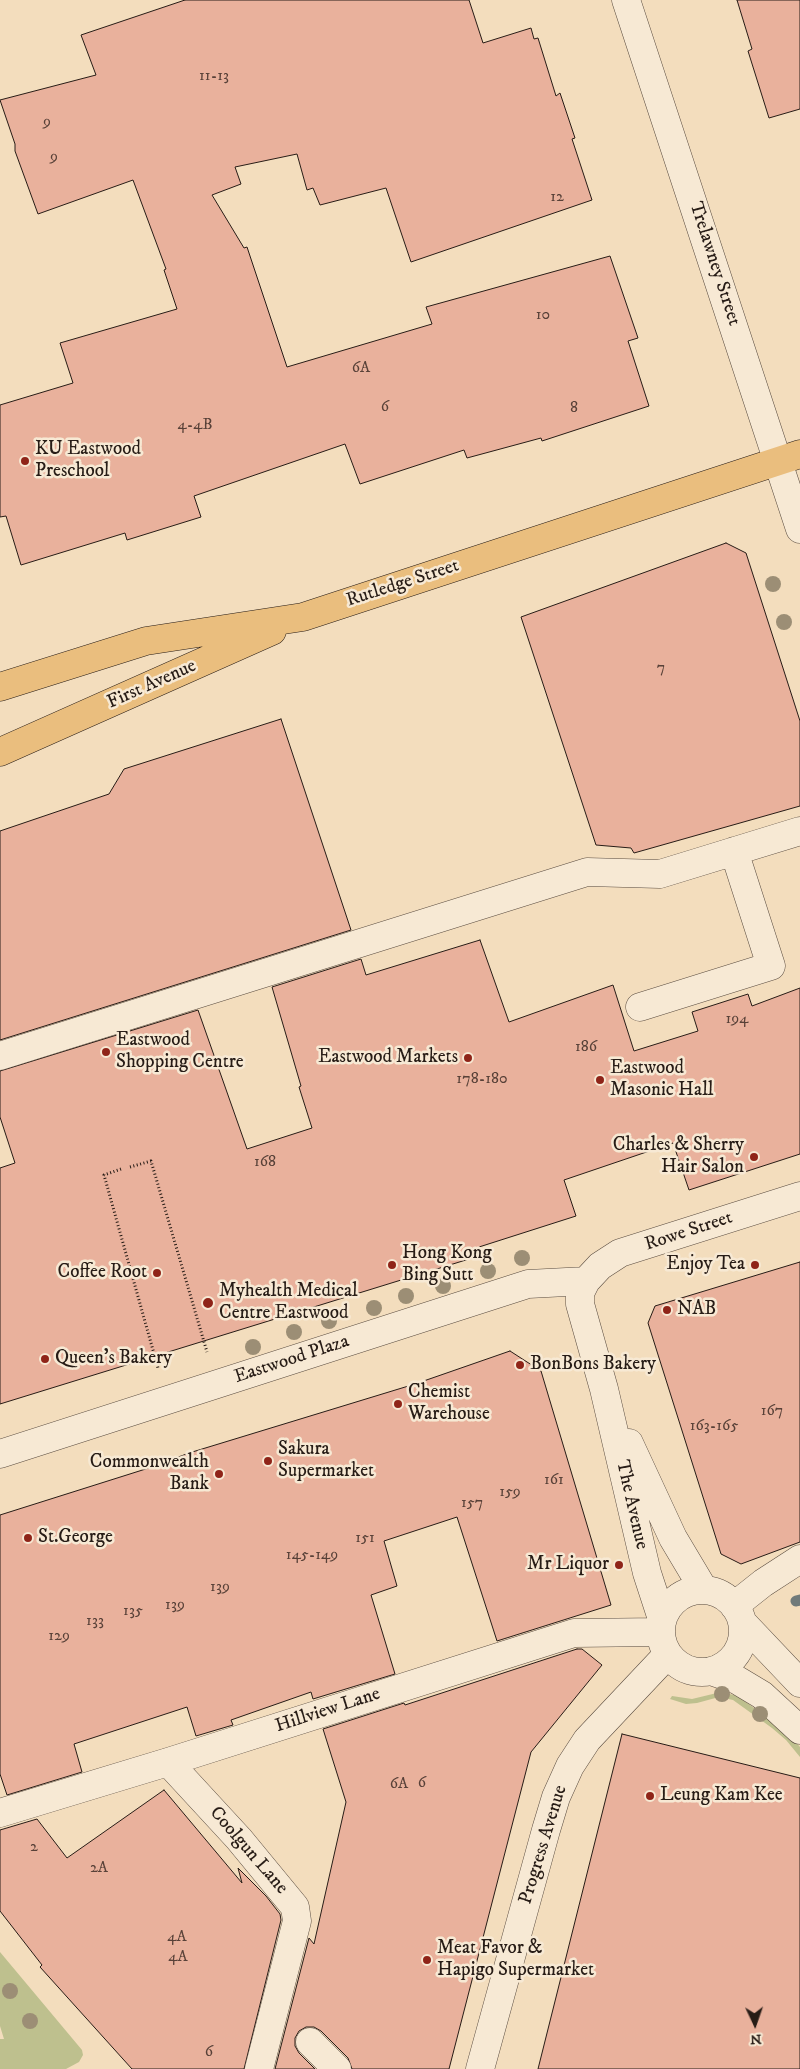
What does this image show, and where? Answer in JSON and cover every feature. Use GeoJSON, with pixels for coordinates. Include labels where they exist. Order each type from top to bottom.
{"type":"FeatureCollection","features":[{"type":"Feature","properties":{"kind":"main road","name":"Rutledge Street"},"geometry":{"type":"LineString","coordinates":[[0,687],[146,641],[303,617],[789,457]]}},
{"type":"Feature","properties":{"kind":"main road","name":"First Avenue"},"geometry":{"type":"LineString","coordinates":[[0,752],[303,617]]}},
{"type":"Feature","properties":{"kind":"street","name":"Trelawney Street"},"geometry":{"type":"LineString","coordinates":[[626,0],[789,457],[800,530]]}},
{"type":"Feature","properties":{"kind":"street"},"geometry":{"type":"LineString","coordinates":[[0,1056],[587,872],[660,874],[800,831]]}},
{"type":"Feature","properties":{"kind":"street"},"geometry":{"type":"LineString","coordinates":[[640,1007],[771,966],[734,851]]}},
{"type":"Feature","properties":{"kind":"street","name":"Rowe Street"},"geometry":{"type":"LineString","coordinates":[[586,1281],[600,1266],[620,1253],[800,1196]]}},
{"type":"Feature","properties":{"kind":"street","name":"Eastwood Plaza"},"geometry":{"type":"LineString","coordinates":[[0,1454],[528,1284],[586,1281]]}},
{"type":"Feature","properties":{"kind":"street","name":"The Avenue"},"geometry":{"type":"LineString","coordinates":[[586,1281],[580,1293],[580,1304],[604,1390],[663,1635]]}},
{"type":"Feature","properties":{"kind":"street","name":"The Avenue"},"geometry":{"type":"LineString","coordinates":[[604,1390],[673,1538],[704,1590]]}},
{"type":"Feature","properties":{"kind":"street"},"geometry":{"type":"LineString","coordinates":[[738,1614],[763,1583],[800,1559]]}},
{"type":"Feature","properties":{"kind":"street"},"geometry":{"type":"LineString","coordinates":[[738,1614],[743,1636],[739,1649],[732,1659],[722,1667],[711,1671],[699,1672],[677,1663],[663,1635],[672,1604],[681,1596],[704,1590],[715,1592],[728,1600],[738,1614],[800,1683]]}},
{"type":"Feature","properties":{"kind":"street","name":"Hillview Lane"},"geometry":{"type":"LineString","coordinates":[[0,1813],[168,1762],[574,1633],[663,1635]]}},
{"type":"Feature","properties":{"kind":"street","name":"Progress Avenue"},"geometry":{"type":"LineString","coordinates":[[480,2069],[556,1797],[570,1766],[587,1740],[663,1635]]}},
{"type":"Feature","properties":{"kind":"street"},"geometry":{"type":"LineString","coordinates":[[711,1671],[737,1680],[762,1695],[800,1730]]}},
{"type":"Feature","properties":{"kind":"street","name":"Coolgun Lane"},"geometry":{"type":"LineString","coordinates":[[168,1762],[239,1839],[295,1907],[297,1921],[258,2069]]}},
{"type":"Feature","properties":{"kind":"street"},"geometry":{"type":"LineString","coordinates":[[310,2042],[337,2069]]}},
{"type":"Feature","properties":{"kind":"path"},"geometry":{"type":"LineString","coordinates":[[130,1167],[150,1161],[217,1384]]}},
{"type":"Feature","properties":{"kind":"path"},"geometry":{"type":"LineString","coordinates":[[122,1169],[104,1175],[167,1400]]}},
{"type":"Feature","properties":{"kind":"green space"},"geometry":{"type":"Polygon","coordinates":[[[721,1692],[738,1696],[790,1735],[800,1747],[800,1757],[786,1740],[772,1728],[733,1700],[719,1697],[686,1704],[670,1699],[672,1696],[692,1699],[721,1692]]]}},
{"type":"Feature","properties":{"kind":"green space"},"geometry":{"type":"Polygon","coordinates":[[[0,1952],[82,2050],[83,2055],[79,2062],[66,2069],[0,2069],[0,2039],[4,2039],[0,2026],[0,1952]]]}},
{"type":"Feature","properties":{"kind":"building"},"geometry":{"type":"Polygon","coordinates":[[[185,0],[469,0],[483,43],[531,28],[534,39],[538,38],[556,96],[560,93],[575,138],[572,139],[592,200],[411,262],[386,188],[320,205],[313,188],[307,190],[297,154],[235,167],[241,184],[212,195],[244,248],[247,247],[287,367],[432,324],[426,307],[610,256],[638,338],[628,341],[649,406],[542,441],[541,438],[467,458],[464,450],[360,484],[345,444],[194,496],[201,517],[127,540],[125,533],[21,565],[6,516],[0,517],[0,405],[73,383],[60,343],[177,309],[164,270],[166,269],[133,180],[38,214],[15,151],[15,144],[0,100],[96,75],[81,35],[185,0]]]}},
{"type":"Feature","properties":{"kind":"building"},"geometry":{"type":"Polygon","coordinates":[[[737,0],[800,0],[800,109],[769,118],[748,51],[752,49],[737,0]]]}},
{"type":"Feature","properties":{"kind":"building"},"geometry":{"type":"Polygon","coordinates":[[[726,543],[746,553],[800,721],[800,806],[634,853],[631,848],[596,845],[521,617],[726,543]]]}},
{"type":"Feature","properties":{"kind":"building"},"geometry":{"type":"Polygon","coordinates":[[[281,719],[351,930],[0,1040],[0,831],[109,794],[124,769],[281,719]]]}},
{"type":"Feature","properties":{"kind":"building"},"geometry":{"type":"Polygon","coordinates":[[[480,940],[509,1022],[613,985],[634,1051],[698,1031],[692,1012],[748,994],[752,1006],[800,988],[800,1154],[689,1190],[673,1143],[564,1180],[576,1216],[479,1247],[482,1255],[0,1404],[0,1168],[15,1163],[0,1117],[0,1071],[198,1010],[247,1149],[312,1128],[272,987],[361,959],[366,975],[480,940]]]}},
{"type":"Feature","properties":{"kind":"building"},"geometry":{"type":"Polygon","coordinates":[[[800,1262],[800,1542],[741,1564],[721,1554],[648,1323],[655,1306],[800,1262]]]}},
{"type":"Feature","properties":{"kind":"building"},"geometry":{"type":"Polygon","coordinates":[[[510,1351],[541,1371],[611,1605],[497,1641],[457,1517],[384,1541],[397,1586],[371,1595],[395,1674],[313,1699],[311,1692],[231,1720],[233,1725],[196,1736],[187,1707],[74,1744],[82,1772],[7,1795],[0,1774],[0,1515],[152,1467],[189,1453],[415,1384],[510,1351]]]}},
{"type":"Feature","properties":{"kind":"building"},"geometry":{"type":"Polygon","coordinates":[[[577,1649],[582,1649],[602,1665],[531,1752],[449,2069],[352,2069],[348,2058],[321,2031],[314,2027],[306,2027],[299,2031],[295,2038],[295,2046],[299,2053],[315,2069],[275,2069],[309,1938],[314,1944],[346,1802],[323,1729],[404,1703],[405,1705],[577,1649]]]}},
{"type":"Feature","properties":{"kind":"building"},"geometry":{"type":"Polygon","coordinates":[[[622,1734],[800,1778],[800,2069],[538,2069],[622,1734]]]}},
{"type":"Feature","properties":{"kind":"building"},"geometry":{"type":"Polygon","coordinates":[[[164,1790],[242,1883],[238,1868],[266,1896],[280,1914],[281,1920],[244,2069],[132,2069],[40,1967],[42,1965],[0,1911],[0,1830],[37,1819],[67,1858],[164,1790]]]}},
{"type":"Feature","properties":{"kind":"waterway"},"geometry":{"type":"LineString","coordinates":[[796,1601],[800,1600]]}},
{"type":"Feature","properties":{"kind":"place","name":"KU Eastwood Preschool"},"geometry":{"type":"Point","coordinates":[25,461]}},
{"type":"Feature","properties":{"kind":"place","name":"Eastwood Shopping Centre"},"geometry":{"type":"Point","coordinates":[106,1052]}},
{"type":"Feature","properties":{"kind":"place","name":"Eastwood Markets"},"geometry":{"type":"Point","coordinates":[468,1058]}},
{"type":"Feature","properties":{"kind":"place","name":"Eastwood Masonic Hall"},"geometry":{"type":"Point","coordinates":[600,1080]}},
{"type":"Feature","properties":{"kind":"place","name":"Charles & Sherry Hair Salon"},"geometry":{"type":"Point","coordinates":[754,1157]}},
{"type":"Feature","properties":{"kind":"place","name":"Hong Kong Bing Sutt"},"geometry":{"type":"Point","coordinates":[392,1265]}},
{"type":"Feature","properties":{"kind":"place","name":"Enjoy Tea"},"geometry":{"type":"Point","coordinates":[755,1265]}},
{"type":"Feature","properties":{"kind":"place","name":"Coffee Root"},"geometry":{"type":"Point","coordinates":[157,1273]}},
{"type":"Feature","properties":{"kind":"place","name":"Myhealth Medical Centre Eastwood"},"geometry":{"type":"Point","coordinates":[208,1303]}},
{"type":"Feature","properties":{"kind":"place","name":"NAB"},"geometry":{"type":"Point","coordinates":[667,1310]}},
{"type":"Feature","properties":{"kind":"place","name":"Queen's Bakery"},"geometry":{"type":"Point","coordinates":[45,1359]}},
{"type":"Feature","properties":{"kind":"place","name":"BonBons Bakery"},"geometry":{"type":"Point","coordinates":[520,1365]}},
{"type":"Feature","properties":{"kind":"place","name":"Chemist Warehouse"},"geometry":{"type":"Point","coordinates":[398,1404]}},
{"type":"Feature","properties":{"kind":"place","name":"Sakura Supermarket"},"geometry":{"type":"Point","coordinates":[268,1461]}},
{"type":"Feature","properties":{"kind":"place","name":"Commonwealth Bank"},"geometry":{"type":"Point","coordinates":[219,1474]}},
{"type":"Feature","properties":{"kind":"place","name":"St.George"},"geometry":{"type":"Point","coordinates":[28,1538]}},
{"type":"Feature","properties":{"kind":"place","name":"Mr Liquor"},"geometry":{"type":"Point","coordinates":[619,1565]}},
{"type":"Feature","properties":{"kind":"place","name":"Leung Kam Kee"},"geometry":{"type":"Point","coordinates":[650,1796]}},
{"type":"Feature","properties":{"kind":"place","name":"Meat Favor & Hapigo Supermarket"},"geometry":{"type":"Point","coordinates":[427,1960]}}]}
